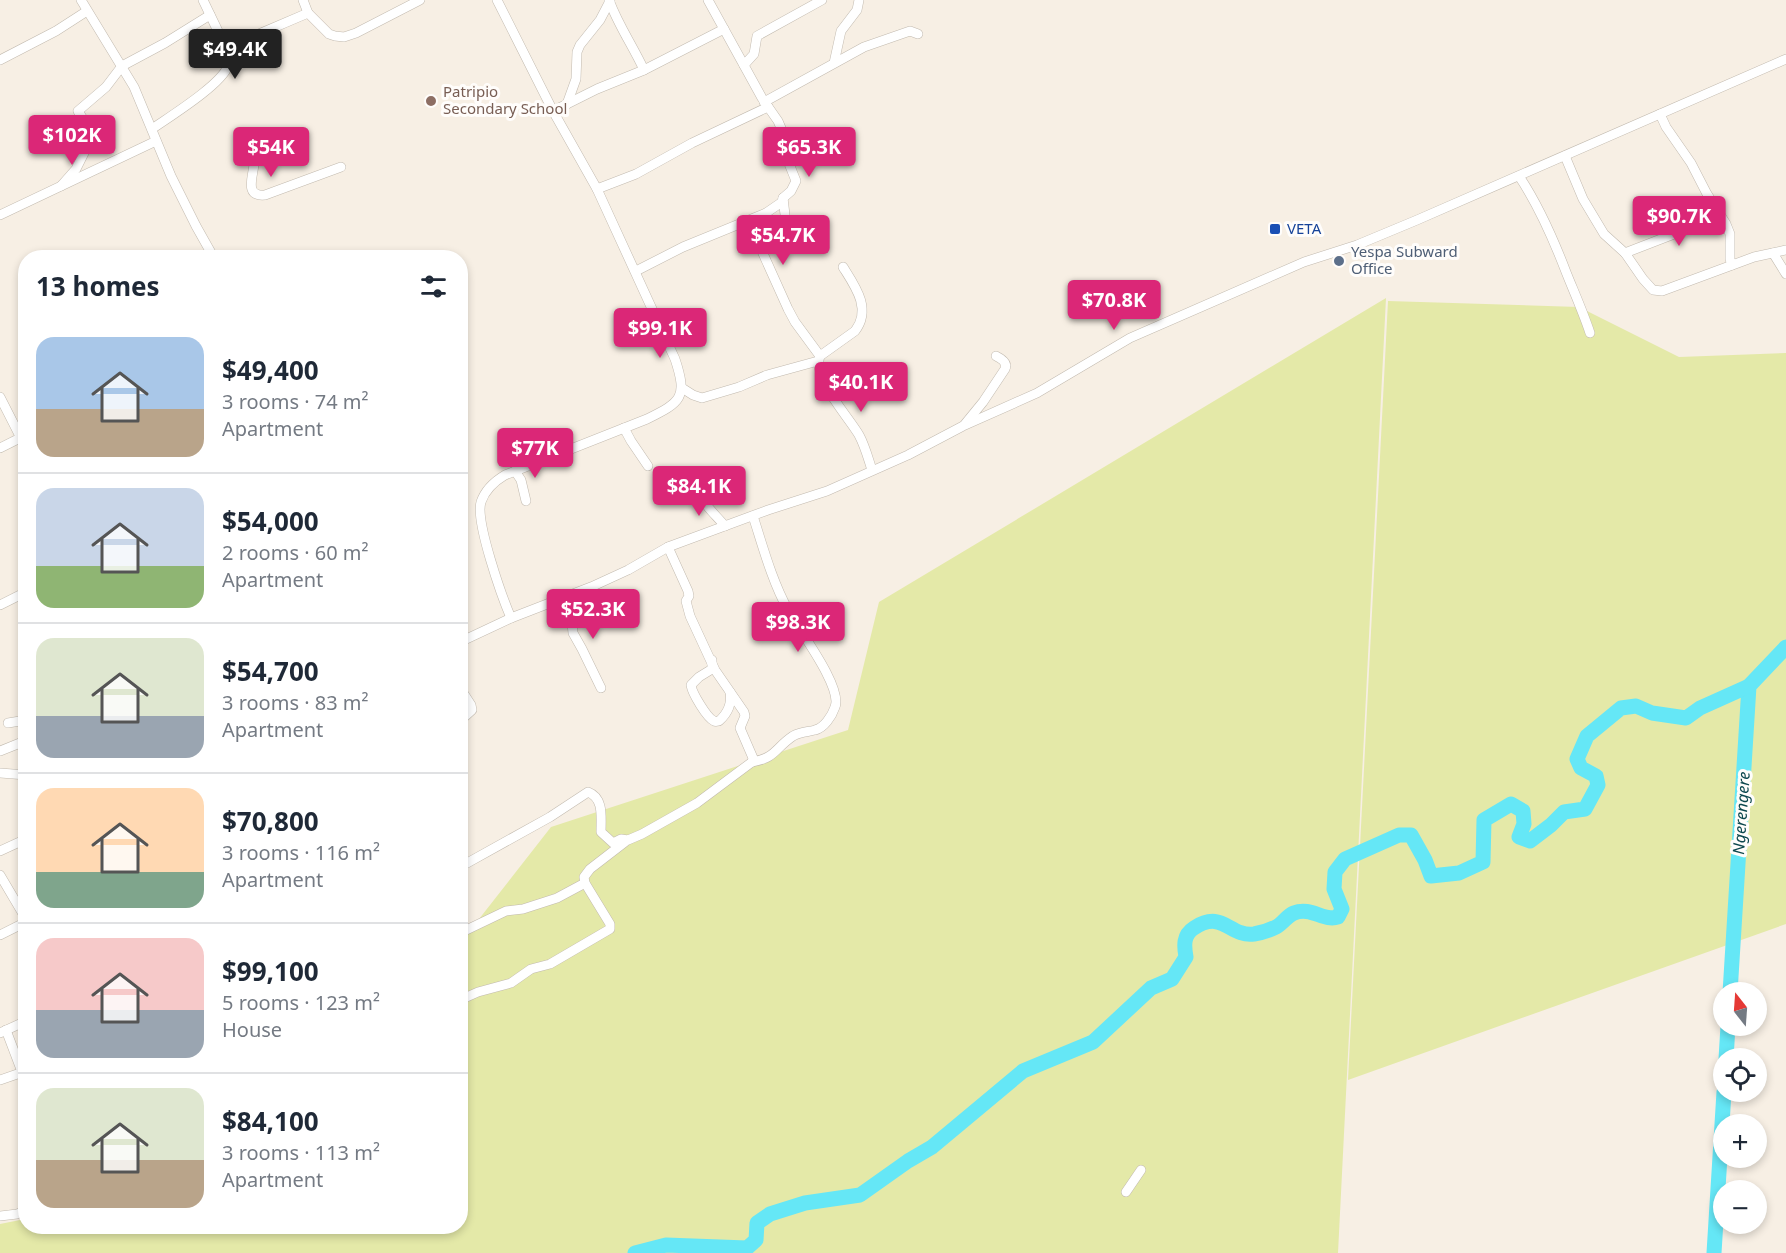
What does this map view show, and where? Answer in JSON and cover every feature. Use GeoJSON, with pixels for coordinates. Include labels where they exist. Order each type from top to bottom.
{"type":"FeatureCollection","features":[{"type":"Feature","properties":{"kind":"street"},"geometry":{"type":"LineString","coordinates":[[81,0],[122,66],[142,104],[189,213],[210,250]]}},
{"type":"Feature","properties":{"kind":"street"},"geometry":{"type":"LineString","coordinates":[[303,0],[308,13],[329,34],[344,37],[420,0]]}},
{"type":"Feature","properties":{"kind":"street"},"geometry":{"type":"LineString","coordinates":[[497,0],[553,111],[597,189],[675,359],[682,388],[675,403],[647,419],[515,471],[498,480],[483,496],[480,508],[490,554],[510,618]]}},
{"type":"Feature","properties":{"kind":"street"},"geometry":{"type":"LineString","coordinates":[[636,271],[683,247],[766,213],[782,202],[796,181],[786,156],[781,128],[708,0]]}},
{"type":"Feature","properties":{"kind":"street"},"geometry":{"type":"LineString","coordinates":[[744,64],[754,54],[757,36],[822,0]]}},
{"type":"Feature","properties":{"kind":"street"},"geometry":{"type":"LineString","coordinates":[[834,63],[841,31],[857,10],[859,0]]}},
{"type":"Feature","properties":{"kind":"street"},"geometry":{"type":"LineString","coordinates":[[567,104],[576,79],[577,52],[600,20],[610,1]]}},
{"type":"Feature","properties":{"kind":"street"},"geometry":{"type":"LineString","coordinates":[[610,1],[621,29],[644,70]]}},
{"type":"Feature","properties":{"kind":"street"},"geometry":{"type":"LineString","coordinates":[[61,186],[76,169],[93,135],[78,111],[106,87],[122,66],[165,43],[208,6],[226,48],[229,63],[220,78],[152,129]]}},
{"type":"Feature","properties":{"kind":"street"},"geometry":{"type":"LineString","coordinates":[[0,60],[56,31],[87,11]]}},
{"type":"Feature","properties":{"kind":"street"},"geometry":{"type":"LineString","coordinates":[[226,48],[308,13]]}},
{"type":"Feature","properties":{"kind":"street"},"geometry":{"type":"LineString","coordinates":[[553,111],[644,70],[724,29]]}},
{"type":"Feature","properties":{"kind":"street"},"geometry":{"type":"LineString","coordinates":[[597,189],[636,174],[864,48],[910,31],[918,34]]}},
{"type":"Feature","properties":{"kind":"street"},"geometry":{"type":"LineString","coordinates":[[468,638],[510,618],[628,570],[668,547],[827,490],[908,455],[963,426],[1037,393],[1130,338],[1304,262],[1357,244],[1519,176],[1786,59]]}},
{"type":"Feature","properties":{"kind":"street"},"geometry":{"type":"LineString","coordinates":[[1660,114],[1666,127],[1691,163],[1730,234],[1732,265]]}},
{"type":"Feature","properties":{"kind":"street"},"geometry":{"type":"LineString","coordinates":[[241,138],[253,148],[254,161],[250,185],[252,191],[259,196],[341,167]]}},
{"type":"Feature","properties":{"kind":"street"},"geometry":{"type":"LineString","coordinates":[[0,215],[156,141]]}},
{"type":"Feature","properties":{"kind":"street"},"geometry":{"type":"LineString","coordinates":[[1565,156],[1583,199],[1604,234],[1625,253],[1649,287],[1657,291],[1732,265],[1786,250]]}},
{"type":"Feature","properties":{"kind":"street"},"geometry":{"type":"LineString","coordinates":[[1519,176],[1548,227],[1590,333]]}},
{"type":"Feature","properties":{"kind":"street"},"geometry":{"type":"LineString","coordinates":[[783,198],[786,223],[758,223],[752,229],[788,309],[819,359],[820,374],[862,441],[872,470]]}},
{"type":"Feature","properties":{"kind":"street"},"geometry":{"type":"LineString","coordinates":[[1625,253],[1719,213]]}},
{"type":"Feature","properties":{"kind":"street"},"geometry":{"type":"LineString","coordinates":[[1773,253],[1786,274]]}},
{"type":"Feature","properties":{"kind":"street"},"geometry":{"type":"LineString","coordinates":[[682,388],[702,398],[819,359],[860,325],[862,302],[843,267]]}},
{"type":"Feature","properties":{"kind":"street"},"geometry":{"type":"LineString","coordinates":[[963,426],[983,402],[1006,367],[1004,361],[996,356]]}},
{"type":"Feature","properties":{"kind":"street"},"geometry":{"type":"LineString","coordinates":[[0,397],[18,434]]}},
{"type":"Feature","properties":{"kind":"street"},"geometry":{"type":"LineString","coordinates":[[624,428],[648,466]]}},
{"type":"Feature","properties":{"kind":"street"},"geometry":{"type":"LineString","coordinates":[[0,448],[18,439]]}},
{"type":"Feature","properties":{"kind":"street"},"geometry":{"type":"LineString","coordinates":[[515,471],[521,480],[526,501]]}},
{"type":"Feature","properties":{"kind":"street"},"geometry":{"type":"LineString","coordinates":[[687,486],[693,487],[700,493],[709,508],[725,526]]}},
{"type":"Feature","properties":{"kind":"street"},"geometry":{"type":"LineString","coordinates":[[468,996],[511,982],[531,969],[550,964],[610,929],[610,925],[585,883],[585,874],[626,841],[697,803],[752,762],[772,756],[795,735],[821,728],[827,721],[836,702],[836,695],[827,673],[788,610],[773,577],[753,516]]}},
{"type":"Feature","properties":{"kind":"street"},"geometry":{"type":"LineString","coordinates":[[668,547],[688,591],[689,596],[686,601],[690,616],[716,670],[744,712],[745,716],[740,728],[753,758],[752,762]]}},
{"type":"Feature","properties":{"kind":"street"},"geometry":{"type":"LineString","coordinates":[[569,595],[573,633],[601,688]]}},
{"type":"Feature","properties":{"kind":"street"},"geometry":{"type":"LineString","coordinates":[[0,605],[18,596]]}},
{"type":"Feature","properties":{"kind":"street"},"geometry":{"type":"LineString","coordinates":[[712,660],[712,669],[690,685],[695,698],[713,720],[719,721],[732,701],[730,691]]}},
{"type":"Feature","properties":{"kind":"street"},"geometry":{"type":"LineString","coordinates":[[468,700],[472,710],[468,714]]}},
{"type":"Feature","properties":{"kind":"street"},"geometry":{"type":"LineString","coordinates":[[8,723],[18,721]]}},
{"type":"Feature","properties":{"kind":"street"},"geometry":{"type":"LineString","coordinates":[[0,751],[18,743]]}},
{"type":"Feature","properties":{"kind":"street"},"geometry":{"type":"LineString","coordinates":[[0,773],[18,774]]}},
{"type":"Feature","properties":{"kind":"street"},"geometry":{"type":"LineString","coordinates":[[468,863],[550,818],[588,792],[594,795],[602,808],[602,832],[613,843],[621,839],[626,841]]}},
{"type":"Feature","properties":{"kind":"street"},"geometry":{"type":"LineString","coordinates":[[0,851],[18,843]]}},
{"type":"Feature","properties":{"kind":"street"},"geometry":{"type":"LineString","coordinates":[[0,875],[18,907]]}},
{"type":"Feature","properties":{"kind":"street"},"geometry":{"type":"LineString","coordinates":[[468,929],[506,911],[523,909],[557,898],[585,883]]}},
{"type":"Feature","properties":{"kind":"street"},"geometry":{"type":"LineString","coordinates":[[0,935],[18,925]]}},
{"type":"Feature","properties":{"kind":"street"},"geometry":{"type":"LineString","coordinates":[[18,1025],[3,1032],[18,1060]]}},
{"type":"Feature","properties":{"kind":"street"},"geometry":{"type":"LineString","coordinates":[[0,1080],[18,1073]]}},
{"type":"Feature","properties":{"kind":"street"},"geometry":{"type":"LineString","coordinates":[[1126,1192],[1141,1170]]}},
{"type":"Feature","properties":{"kind":"street"},"geometry":{"type":"LineString","coordinates":[[0,1216],[18,1214]]}},
{"type":"Feature","properties":{"kind":"green space"},"geometry":{"type":"Polygon","coordinates":[[[1386,298],[1338,1253],[0,1253],[0,1224],[18,1220],[18,1234],[468,1234],[468,933],[551,827],[848,730],[879,602],[1386,298]]]}},
{"type":"Feature","properties":{"kind":"green space"},"geometry":{"type":"Polygon","coordinates":[[[1388,301],[1579,307],[1679,357],[1786,353],[1786,924],[1348,1080],[1388,301]]]}},
{"type":"Feature","properties":{"kind":"waterway","name":"Ngerengere"},"geometry":{"type":"LineString","coordinates":[[1731,982],[1749,686],[1786,647]]}},
{"type":"Feature","properties":{"kind":"waterway"},"geometry":{"type":"LineString","coordinates":[[635,1253],[666,1245],[747,1248],[756,1240],[757,1223],[770,1214],[805,1203],[860,1195],[932,1147],[1023,1071],[1093,1042],[1151,988],[1172,979],[1186,957],[1186,937],[1194,928],[1212,921],[1219,922],[1238,932],[1254,934],[1276,927],[1291,914],[1300,911],[1328,918],[1338,917],[1342,909],[1334,889],[1335,872],[1345,859],[1399,835],[1411,835],[1431,876],[1459,873],[1483,862],[1484,820],[1511,804],[1523,811],[1524,824],[1519,837],[1530,841],[1564,812],[1585,809],[1598,785],[1596,776],[1581,768],[1577,759],[1587,736],[1621,708],[1636,706],[1652,713],[1686,718],[1700,708],[1749,686]]}},
{"type":"Feature","properties":{"kind":"waterway","name":"Ngerengere"},"geometry":{"type":"LineString","coordinates":[[1727,1036],[1727,1048]]}},
{"type":"Feature","properties":{"kind":"waterway","name":"Ngerengere"},"geometry":{"type":"LineString","coordinates":[[1714,1253],[1723,1102]]}},
{"type":"Feature","properties":{"kind":"place","name":"Patripio Secondary School"},"geometry":{"type":"Point","coordinates":[431,101]}},
{"type":"Feature","properties":{"kind":"place","name":"VETA"},"geometry":{"type":"Point","coordinates":[1275,229]}},
{"type":"Feature","properties":{"kind":"place","name":"Yespa Subward Office"},"geometry":{"type":"Point","coordinates":[1339,261]}}]}
